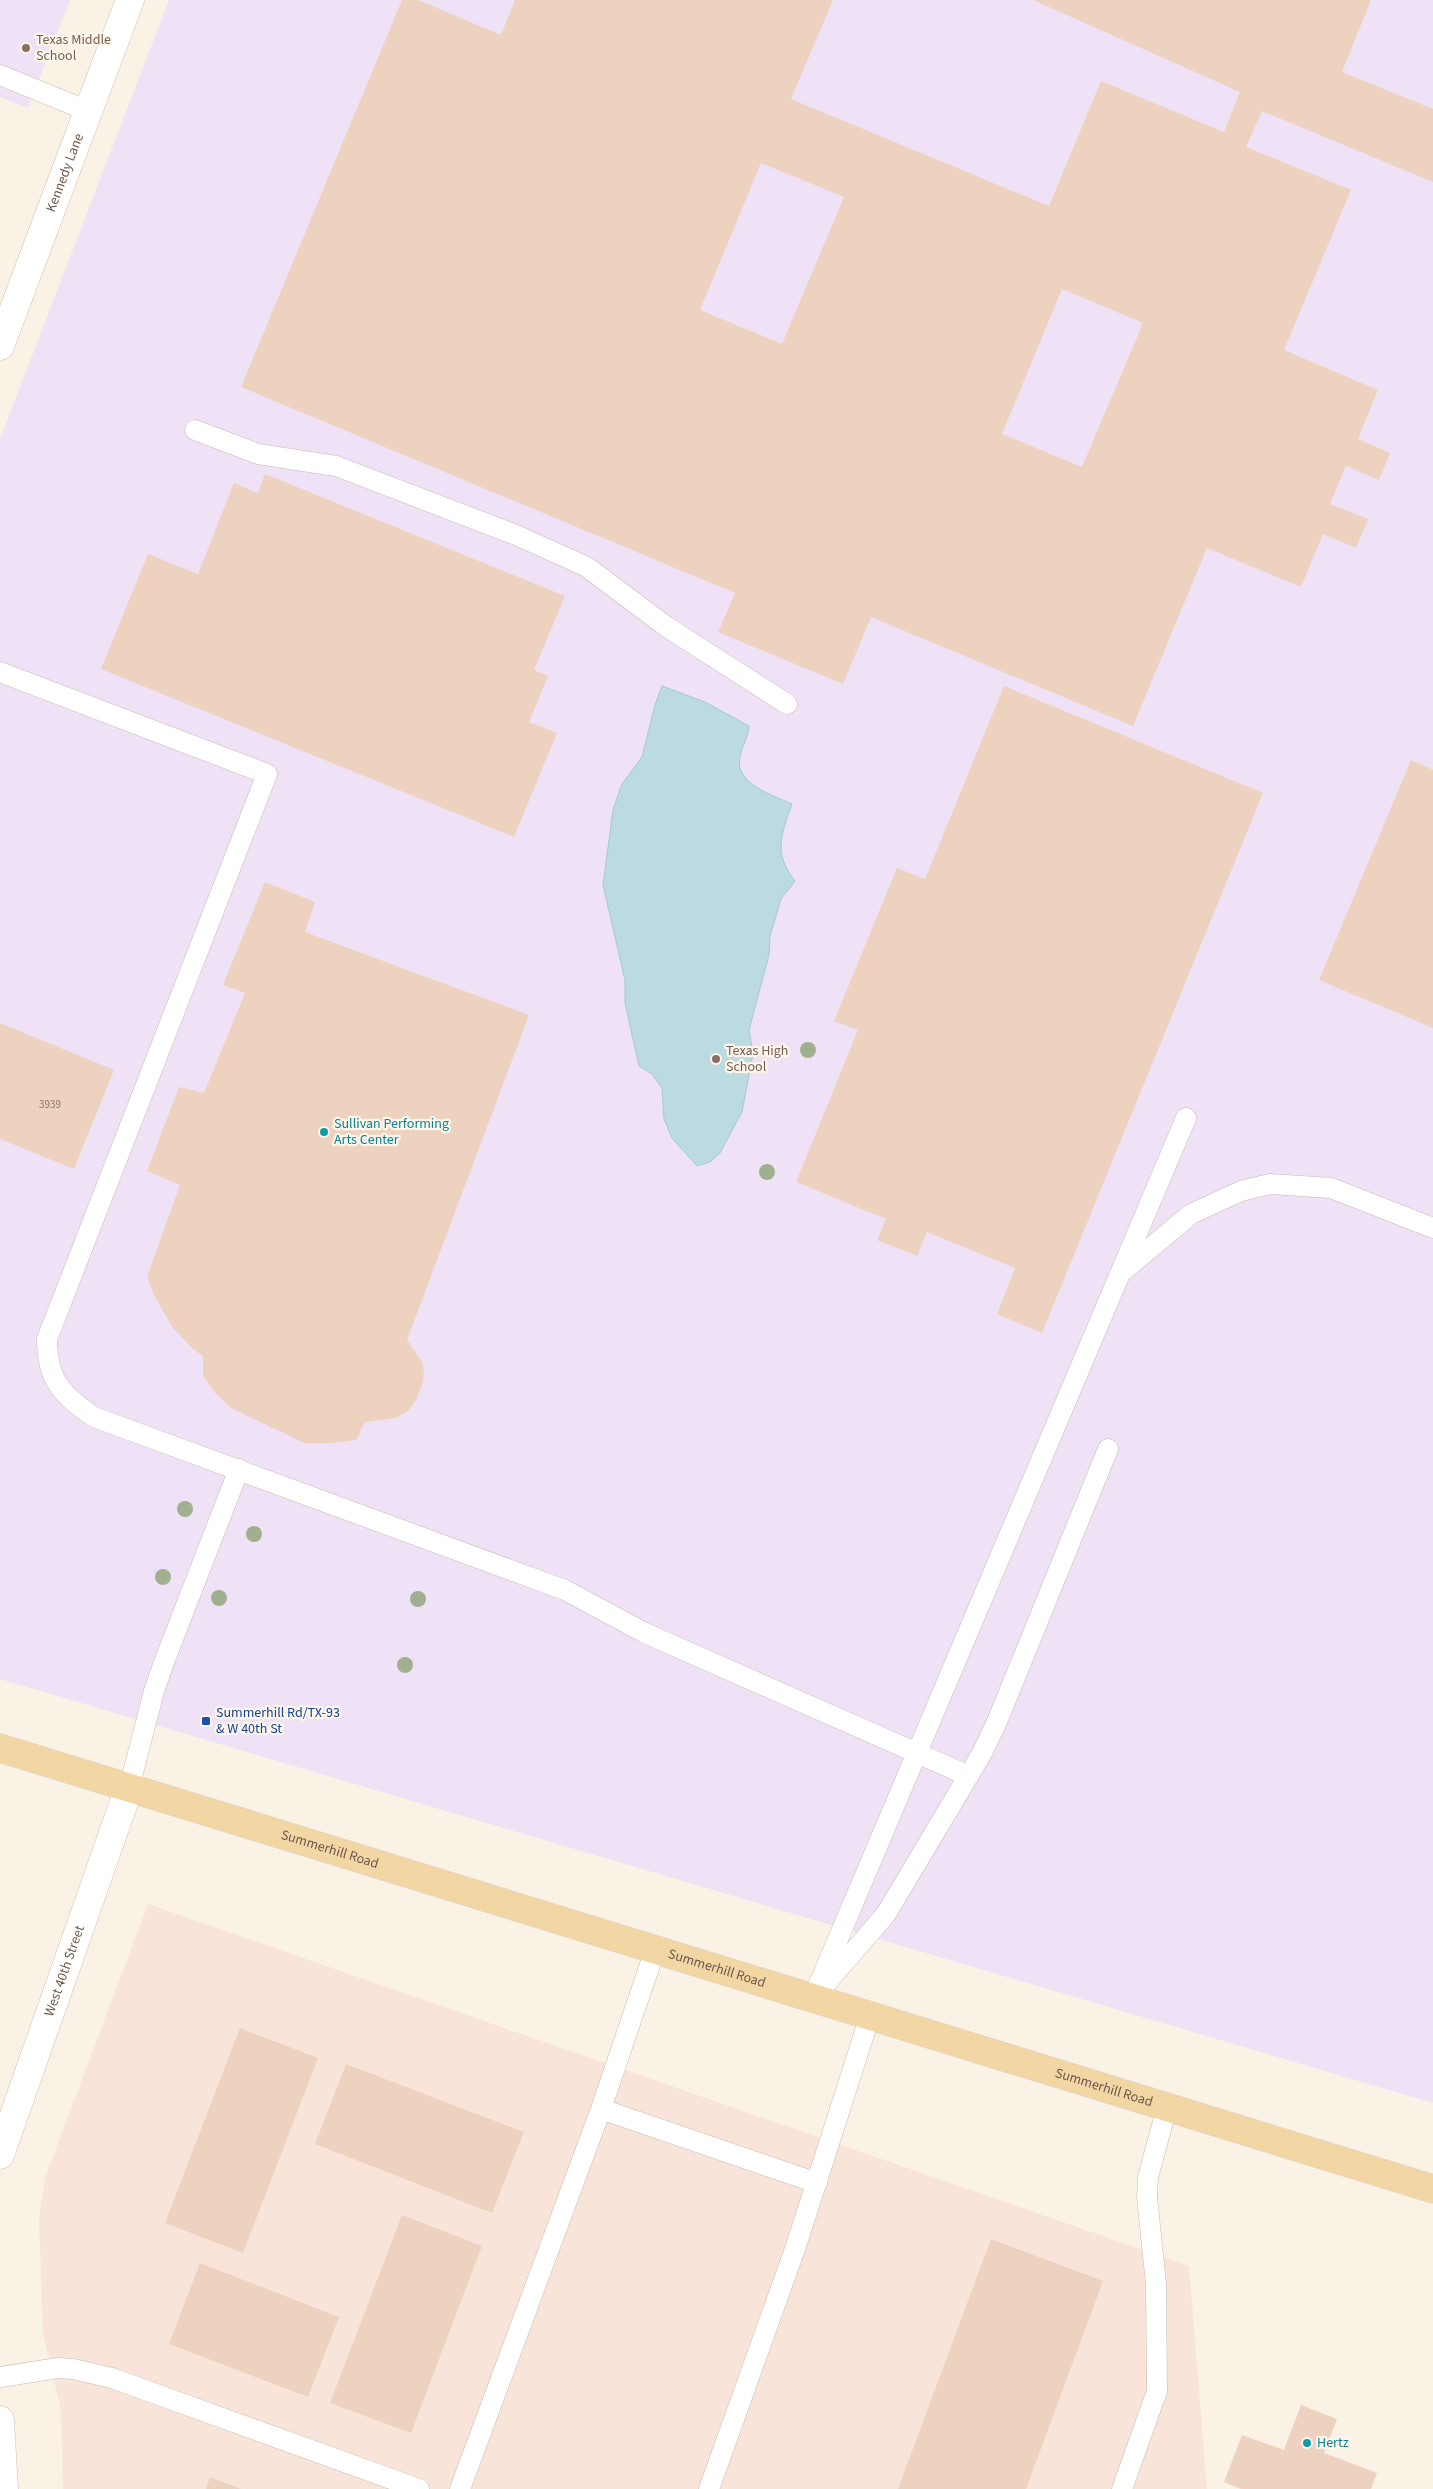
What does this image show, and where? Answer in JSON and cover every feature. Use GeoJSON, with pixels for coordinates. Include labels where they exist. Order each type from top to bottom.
{"type":"FeatureCollection","features":[{"type":"Feature","properties":{"kind":"main road","name":"Summerhill Road"},"geometry":{"type":"LineString","coordinates":[[0,1748],[1433,2189]]}},
{"type":"Feature","properties":{"kind":"street","name":"Kennedy Lane"},"geometry":{"type":"LineString","coordinates":[[0,346],[130,0]]}},
{"type":"Feature","properties":{"kind":"street","name":"West 40th Street"},"geometry":{"type":"LineString","coordinates":[[0,2155],[128,1788]]}},
{"type":"Feature","properties":{"kind":"street"},"geometry":{"type":"LineString","coordinates":[[0,2420],[4,2489]]}},
{"type":"Feature","properties":{"kind":"lane"},"geometry":{"type":"LineString","coordinates":[[0,76],[88,111]]}},
{"type":"Feature","properties":{"kind":"lane"},"geometry":{"type":"LineString","coordinates":[[195,430],[258,454],[336,466],[516,535],[587,567],[667,627],[787,704]]}},
{"type":"Feature","properties":{"kind":"lane"},"geometry":{"type":"LineString","coordinates":[[0,672],[267,774],[48,1338],[47,1359],[54,1380],[71,1401],[94,1417],[565,1590],[645,1633],[916,1755],[968,1776]]}},
{"type":"Feature","properties":{"kind":"lane"},"geometry":{"type":"LineString","coordinates":[[813,1998],[1056,1428],[1058,1416],[1186,1118]]}},
{"type":"Feature","properties":{"kind":"lane"},"geometry":{"type":"LineString","coordinates":[[1120,1274],[1191,1214],[1241,1191],[1270,1184],[1332,1188],[1433,1228]]}},
{"type":"Feature","properties":{"kind":"lane"},"geometry":{"type":"LineString","coordinates":[[813,1998],[886,1914],[968,1776],[996,1724],[1108,1449]]}},
{"type":"Feature","properties":{"kind":"lane"},"geometry":{"type":"LineString","coordinates":[[128,1788],[163,1665],[239,1469]]}},
{"type":"Feature","properties":{"kind":"lane"},"geometry":{"type":"LineString","coordinates":[[460,2489],[601,2109],[656,1950]]}},
{"type":"Feature","properties":{"kind":"lane"},"geometry":{"type":"LineString","coordinates":[[709,2489],[817,2183],[870,2016]]}},
{"type":"Feature","properties":{"kind":"lane"},"geometry":{"type":"LineString","coordinates":[[1122,2489],[1156,2391],[1156,2284],[1147,2197],[1148,2177],[1168,2107]]}},
{"type":"Feature","properties":{"kind":"lane"},"geometry":{"type":"LineString","coordinates":[[601,2109],[817,2183]]}},
{"type":"Feature","properties":{"kind":"lane"},"geometry":{"type":"LineString","coordinates":[[0,2377],[58,2368],[73,2368],[112,2378],[419,2489]]}},
{"type":"Feature","properties":{"kind":"shaded area","name":"Texas Middle School"},"geometry":{"type":"Polygon","coordinates":[[[0,0],[70,0],[28,108],[0,97],[0,0]]]}},
{"type":"Feature","properties":{"kind":"shaded area","name":"Texas High School"},"geometry":{"type":"Polygon","coordinates":[[[169,0],[1433,0],[1433,2103],[0,1679],[0,439],[169,0]]]}},
{"type":"Feature","properties":{"kind":"shaded area"},"geometry":{"type":"Polygon","coordinates":[[[148,1904],[1189,2266],[1207,2489],[63,2489],[61,2410],[43,2334],[39,2218],[45,2178],[148,1904]]]}},
{"type":"Feature","properties":{"kind":"water"},"geometry":{"type":"Polygon","coordinates":[[[662,686],[705,702],[749,726],[740,757],[740,766],[743,774],[757,787],[792,804],[782,835],[781,853],[788,871],[795,881],[781,899],[770,936],[769,955],[749,1030],[753,1054],[742,1112],[720,1153],[710,1162],[697,1166],[672,1138],[664,1119],[662,1088],[652,1074],[639,1066],[625,1003],[625,980],[603,885],[613,810],[622,784],[642,757],[655,705],[662,686]]]}},
{"type":"Feature","properties":{"kind":"building"},"geometry":{"type":"Polygon","coordinates":[[[402,0],[418,0],[501,35],[515,0],[833,0],[791,99],[1049,206],[1101,81],[1224,132],[1240,92],[1033,0],[1371,0],[1342,72],[1433,109],[1433,182],[1262,111],[1246,147],[1351,190],[1284,350],[1378,390],[1358,439],[1390,453],[1379,480],[1346,466],[1330,504],[1368,519],[1356,548],[1323,534],[1301,587],[1207,548],[1133,726],[871,617],[843,684],[718,632],[735,593],[241,387],[402,0]],[[761,163],[700,310],[782,344],[844,197],[761,163]],[[1062,289],[1002,434],[1082,467],[1143,323],[1062,289]]]}},
{"type":"Feature","properties":{"kind":"building"},"geometry":{"type":"Polygon","coordinates":[[[265,474],[565,596],[534,670],[548,676],[529,722],[557,733],[514,837],[101,669],[148,554],[198,574],[234,483],[258,493],[265,474]]]}},
{"type":"Feature","properties":{"kind":"building"},"geometry":{"type":"Polygon","coordinates":[[[1004,686],[1263,793],[1042,1333],[997,1314],[1015,1268],[927,1232],[917,1256],[877,1240],[886,1219],[796,1182],[858,1030],[834,1021],[897,868],[925,879],[1004,686]]]}},
{"type":"Feature","properties":{"kind":"building"},"geometry":{"type":"Polygon","coordinates":[[[1411,760],[1433,770],[1433,1028],[1319,980],[1411,760]]]}},
{"type":"Feature","properties":{"kind":"building","name":"Sullivan Performing Arts Center"},"geometry":{"type":"Polygon","coordinates":[[[265,882],[315,902],[305,932],[529,1015],[407,1340],[421,1360],[424,1371],[423,1382],[417,1398],[408,1411],[396,1418],[365,1422],[356,1440],[333,1443],[304,1443],[231,1408],[215,1393],[203,1376],[203,1356],[192,1348],[172,1327],[154,1295],[147,1277],[180,1185],[147,1171],[179,1087],[204,1093],[245,993],[223,985],[265,882]]]}},
{"type":"Feature","properties":{"kind":"building"},"geometry":{"type":"Polygon","coordinates":[[[0,1023],[114,1070],[74,1169],[0,1139],[0,1023]]]}},
{"type":"Feature","properties":{"kind":"building"},"geometry":{"type":"Polygon","coordinates":[[[240,2028],[318,2058],[243,2253],[165,2223],[240,2028]]]}},
{"type":"Feature","properties":{"kind":"building"},"geometry":{"type":"Polygon","coordinates":[[[346,2064],[524,2132],[492,2213],[315,2144],[346,2064]]]}},
{"type":"Feature","properties":{"kind":"building"},"geometry":{"type":"Polygon","coordinates":[[[402,2215],[482,2246],[411,2433],[330,2403],[402,2215]]]}},
{"type":"Feature","properties":{"kind":"building"},"geometry":{"type":"Polygon","coordinates":[[[991,2239],[1103,2281],[1026,2489],[898,2489],[991,2239]]]}},
{"type":"Feature","properties":{"kind":"building"},"geometry":{"type":"Polygon","coordinates":[[[200,2263],[339,2317],[308,2397],[169,2344],[200,2263]]]}},
{"type":"Feature","properties":{"kind":"building","name":"Hertz"},"geometry":{"type":"Polygon","coordinates":[[[1301,2405],[1337,2419],[1324,2453],[1377,2473],[1371,2489],[1241,2489],[1224,2482],[1242,2435],[1284,2450],[1301,2405]]]}},
{"type":"Feature","properties":{"kind":"building"},"geometry":{"type":"Polygon","coordinates":[[[210,2477],[241,2489],[206,2489],[210,2477]]]}},
{"type":"Feature","properties":{"kind":"place","name":"Texas Middle School"},"geometry":{"type":"Point","coordinates":[26,48]}},
{"type":"Feature","properties":{"kind":"place","name":"Texas High School"},"geometry":{"type":"Point","coordinates":[716,1059]}},
{"type":"Feature","properties":{"kind":"place","name":"Sullivan Performing Arts Center"},"geometry":{"type":"Point","coordinates":[324,1132]}},
{"type":"Feature","properties":{"kind":"place","name":"Summerhill Rd/TX-93 & W 40th St"},"geometry":{"type":"Point","coordinates":[206,1721]}},
{"type":"Feature","properties":{"kind":"place","name":"Hertz"},"geometry":{"type":"Point","coordinates":[1307,2443]}}]}
